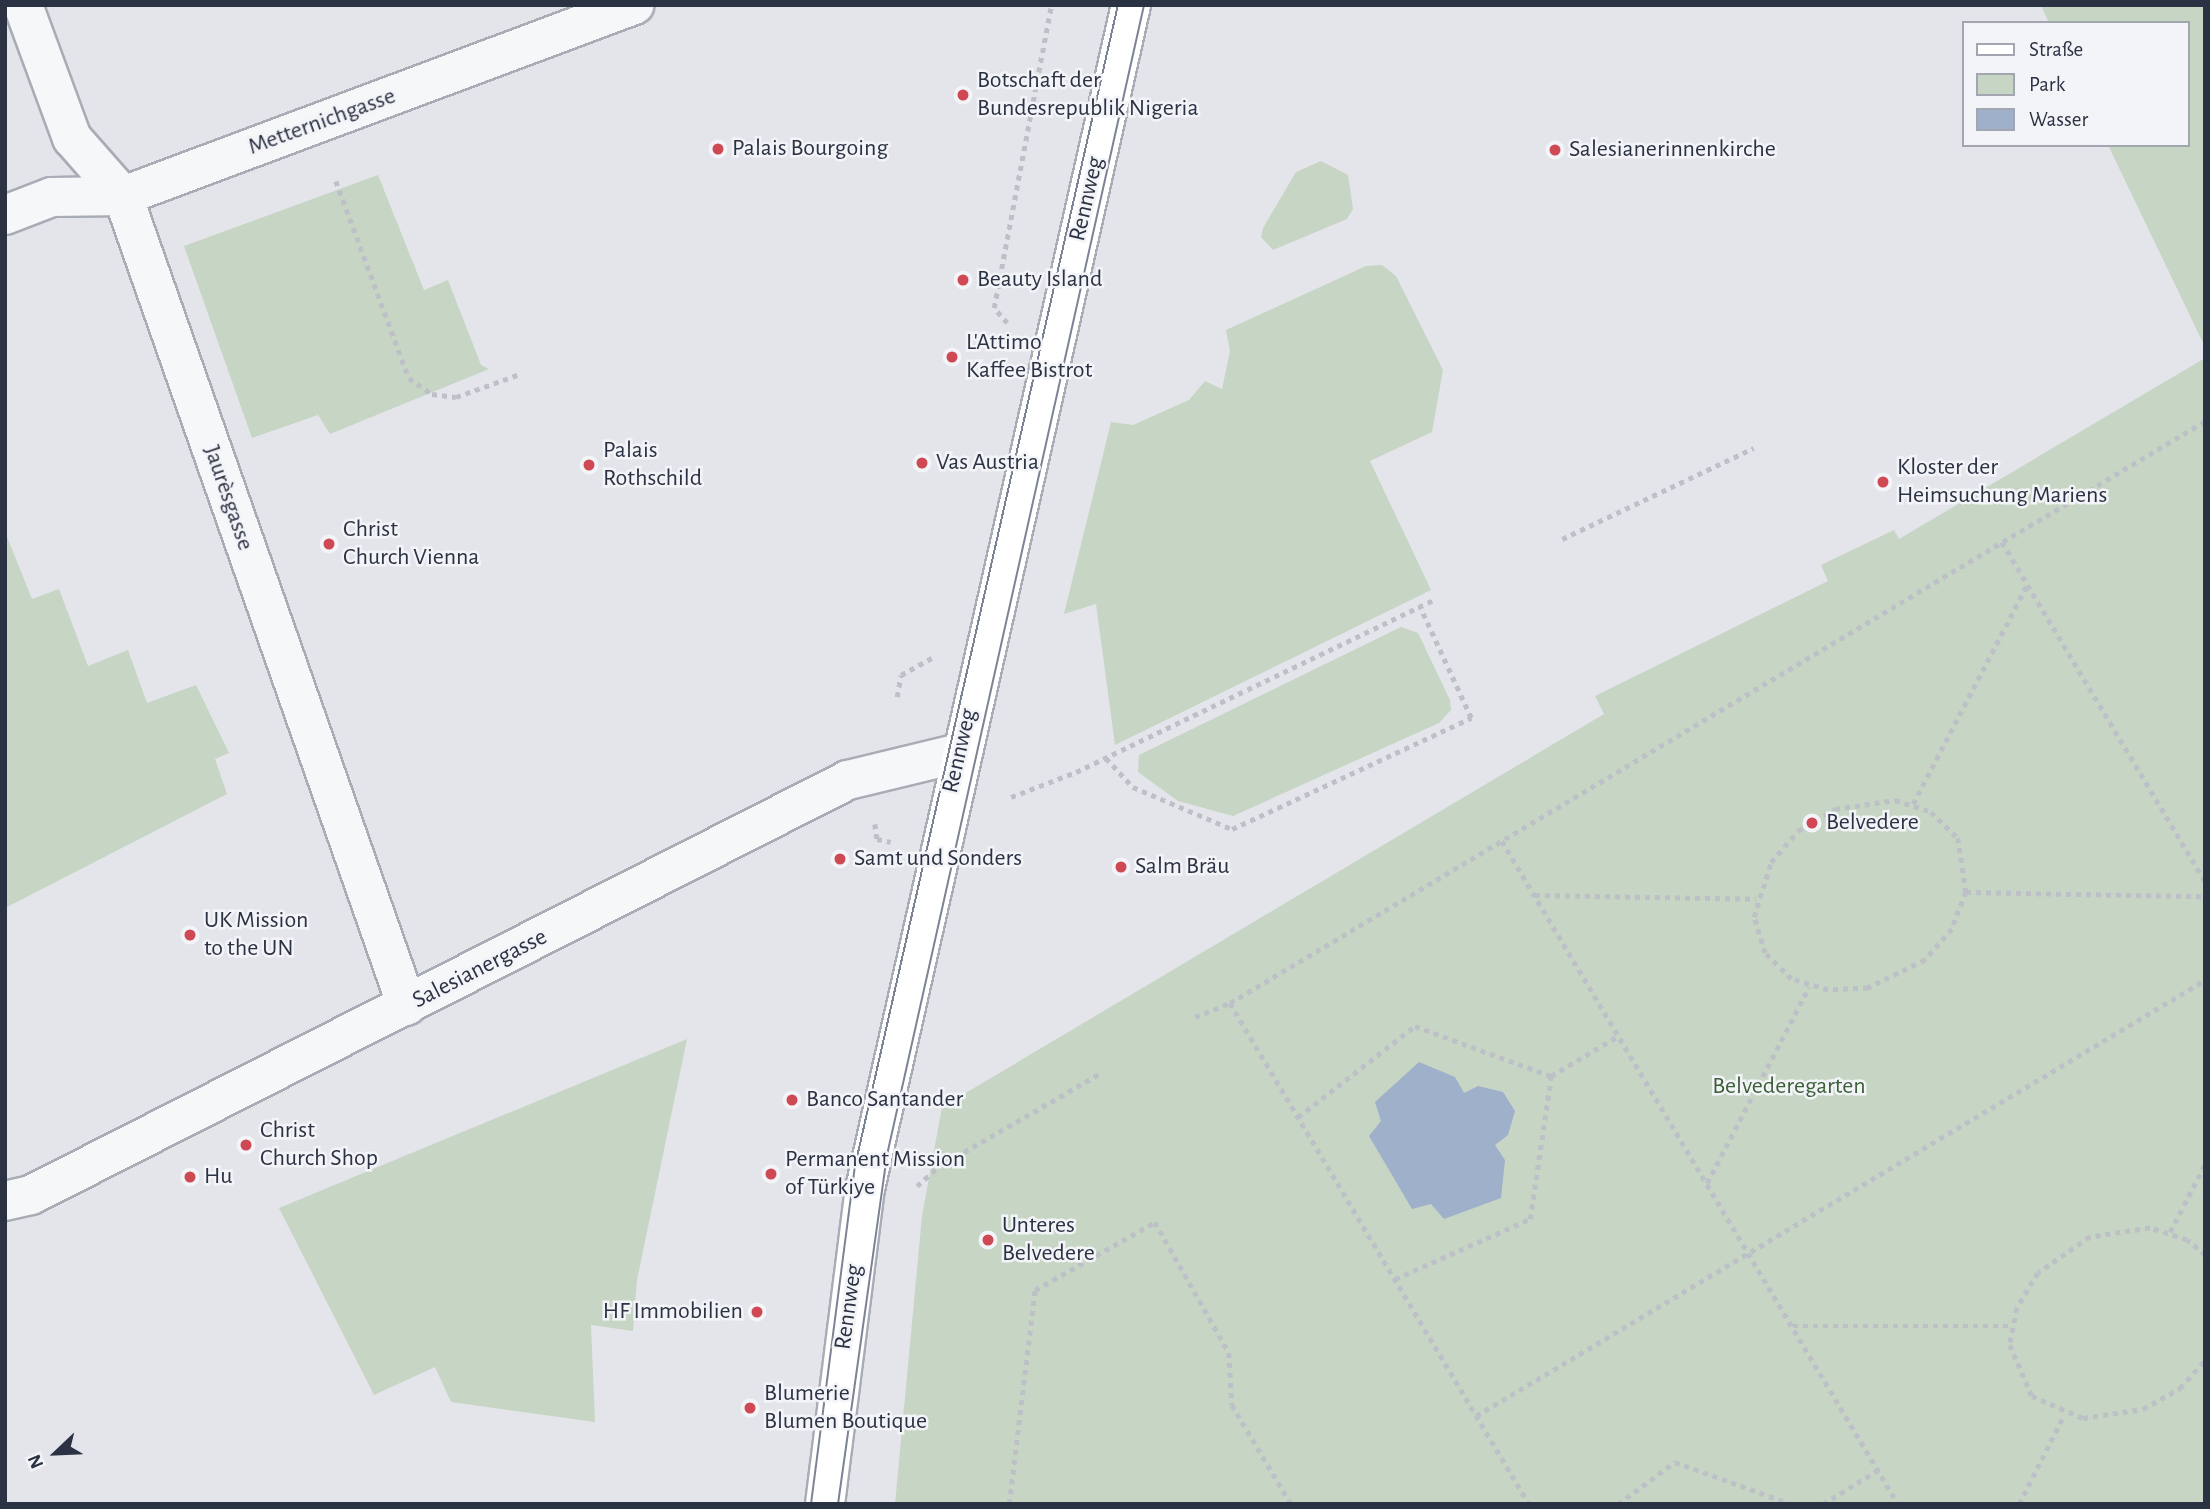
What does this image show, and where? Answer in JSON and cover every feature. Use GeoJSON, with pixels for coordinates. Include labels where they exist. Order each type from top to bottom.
{"type":"FeatureCollection","features":[{"type":"Feature","properties":{"kind":"main road","name":"Rennweg"},"geometry":{"type":"LineString","coordinates":[[825,1504],[865,1189],[960,753],[1131,5]]}},
{"type":"Feature","properties":{"kind":"street","name":"Jaurèsgasse"},"geometry":{"type":"LineString","coordinates":[[23,5],[72,138],[122,196],[407,1006]]}},
{"type":"Feature","properties":{"kind":"street","name":"Metternichgasse"},"geometry":{"type":"LineString","coordinates":[[5,215],[52,197],[122,196],[634,5]]}},
{"type":"Feature","properties":{"kind":"street","name":"Salesianergasse"},"geometry":{"type":"LineString","coordinates":[[5,1201],[31,1195],[848,780],[960,753]]}},
{"type":"Feature","properties":{"kind":"path"},"geometry":{"type":"LineString","coordinates":[[1014,332],[994,308],[1051,5]]}},
{"type":"Feature","properties":{"kind":"path"},"geometry":{"type":"LineString","coordinates":[[336,181],[409,378],[432,394],[456,397],[517,375]]}},
{"type":"Feature","properties":{"kind":"path"},"geometry":{"type":"LineString","coordinates":[[1195,1017],[1230,1003],[2205,421]]}},
{"type":"Feature","properties":{"kind":"path"},"geometry":{"type":"LineString","coordinates":[[1562,539],[1754,448]]}},
{"type":"Feature","properties":{"kind":"path"},"geometry":{"type":"LineString","coordinates":[[2002,542],[2205,881]]}},
{"type":"Feature","properties":{"kind":"path"},"geometry":{"type":"LineString","coordinates":[[1913,804],[2027,584]]}},
{"type":"Feature","properties":{"kind":"path"},"geometry":{"type":"LineString","coordinates":[[1010,797],[1105,758],[1436,599]]}},
{"type":"Feature","properties":{"kind":"path"},"geometry":{"type":"LineString","coordinates":[[1105,758],[1133,787],[1232,829],[1471,718],[1420,607]]}},
{"type":"Feature","properties":{"kind":"path"},"geometry":{"type":"LineString","coordinates":[[897,697],[901,675],[939,654]]}},
{"type":"Feature","properties":{"kind":"path"},"geometry":{"type":"LineString","coordinates":[[1855,803],[1913,804],[1958,838],[1966,892],[1952,929],[1907,972],[1848,991],[1809,987],[1791,979],[1765,953],[1756,898],[1783,845],[1816,818],[1855,803]]}},
{"type":"Feature","properties":{"kind":"path"},"geometry":{"type":"LineString","coordinates":[[877,839],[891,842]]}},
{"type":"Feature","properties":{"kind":"path"},"geometry":{"type":"LineString","coordinates":[[1502,841],[1898,1504]]}},
{"type":"Feature","properties":{"kind":"path"},"geometry":{"type":"LineString","coordinates":[[1966,892],[2205,896]]}},
{"type":"Feature","properties":{"kind":"path"},"geometry":{"type":"LineString","coordinates":[[1535,895],[1756,898]]}},
{"type":"Feature","properties":{"kind":"path"},"geometry":{"type":"LineString","coordinates":[[1476,1416],[2205,980]]}},
{"type":"Feature","properties":{"kind":"path"},"geometry":{"type":"LineString","coordinates":[[1707,1184],[1809,987]]}},
{"type":"Feature","properties":{"kind":"path"},"geometry":{"type":"LineString","coordinates":[[1230,1003],[1529,1504]]}},
{"type":"Feature","properties":{"kind":"path"},"geometry":{"type":"LineString","coordinates":[[1298,1117],[1415,1026],[1550,1076]]}},
{"type":"Feature","properties":{"kind":"path"},"geometry":{"type":"LineString","coordinates":[[1550,1076],[1618,1036]]}},
{"type":"Feature","properties":{"kind":"path"},"geometry":{"type":"LineString","coordinates":[[909,1194],[938,1167],[1101,1073]]}},
{"type":"Feature","properties":{"kind":"path"},"geometry":{"type":"LineString","coordinates":[[1395,1279],[1530,1219],[1550,1076]]}},
{"type":"Feature","properties":{"kind":"path"},"geometry":{"type":"LineString","coordinates":[[2170,1232],[2205,1164]]}},
{"type":"Feature","properties":{"kind":"path"},"geometry":{"type":"LineString","coordinates":[[1009,1504],[1035,1290],[1155,1222],[1229,1353],[1232,1405],[1291,1504]]}},
{"type":"Feature","properties":{"kind":"path"},"geometry":{"type":"LineString","coordinates":[[2205,1255],[2170,1232],[2130,1227],[2071,1247],[2038,1273],[2012,1326],[2010,1345],[2020,1380],[2064,1415],[2103,1419],[2143,1409],[2180,1388],[2205,1360]]}},
{"type":"Feature","properties":{"kind":"path"},"geometry":{"type":"LineString","coordinates":[[1792,1326],[2012,1326]]}},
{"type":"Feature","properties":{"kind":"path"},"geometry":{"type":"LineString","coordinates":[[2019,1504],[2064,1415]]}},
{"type":"Feature","properties":{"kind":"path"},"geometry":{"type":"LineString","coordinates":[[1618,1504],[1675,1462],[1791,1504]]}},
{"type":"Feature","properties":{"kind":"path"},"geometry":{"type":"LineString","coordinates":[[1823,1504],[1878,1471]]}},
{"type":"Feature","properties":{"kind":"green space"},"geometry":{"type":"Polygon","coordinates":[[[2041,5],[2205,5],[2205,347],[2109,147],[2189,147],[2189,21],[2048,21],[2041,5]]]}},
{"type":"Feature","properties":{"kind":"green space"},"geometry":{"type":"Polygon","coordinates":[[[1321,161],[1348,175],[1353,209],[1347,219],[1273,250],[1261,237],[1263,228],[1296,172],[1321,161]]]}},
{"type":"Feature","properties":{"kind":"green space"},"geometry":{"type":"Polygon","coordinates":[[[378,175],[424,290],[448,280],[481,365],[489,369],[330,434],[318,415],[252,438],[184,246],[378,175]]]}},
{"type":"Feature","properties":{"kind":"green space"},"geometry":{"type":"Polygon","coordinates":[[[1382,265],[1396,276],[1443,370],[1432,432],[1370,461],[1431,590],[1115,745],[1096,604],[1064,614],[1111,422],[1133,425],[1189,400],[1205,381],[1222,389],[1230,351],[1226,330],[1366,266],[1382,265]]]}},
{"type":"Feature","properties":{"kind":"green space","name":"Belvederegarten"},"geometry":{"type":"Polygon","coordinates":[[[2205,358],[2205,1504],[895,1504],[922,1216],[942,1107],[1604,714],[1595,696],[1828,581],[1821,565],[1894,530],[1899,539],[2205,358]]]}},
{"type":"Feature","properties":{"kind":"green space"},"geometry":{"type":"Polygon","coordinates":[[[5,532],[32,599],[59,589],[88,666],[128,650],[147,703],[196,685],[229,753],[215,759],[227,794],[5,908],[5,532]]]}},
{"type":"Feature","properties":{"kind":"green space"},"geometry":{"type":"Polygon","coordinates":[[[1401,627],[1418,633],[1450,700],[1451,710],[1439,723],[1233,816],[1178,801],[1138,772],[1139,755],[1401,627]]]}},
{"type":"Feature","properties":{"kind":"green space"},"geometry":{"type":"Polygon","coordinates":[[[687,1039],[637,1280],[633,1331],[591,1325],[595,1422],[451,1402],[435,1367],[374,1395],[279,1208],[687,1039]]]}},
{"type":"Feature","properties":{"kind":"water"},"geometry":{"type":"Polygon","coordinates":[[[1419,1062],[1455,1077],[1464,1093],[1478,1086],[1503,1092],[1515,1111],[1508,1135],[1495,1145],[1505,1160],[1501,1198],[1444,1219],[1431,1204],[1412,1209],[1369,1136],[1381,1121],[1375,1102],[1419,1062]]]}},
{"type":"Feature","properties":{"kind":"tram line"},"geometry":{"type":"LineString","coordinates":[[811,1504],[855,1166],[1118,5]]}},
{"type":"Feature","properties":{"kind":"tram line"},"geometry":{"type":"LineString","coordinates":[[838,1504],[887,1155],[1144,5]]}},
{"type":"Feature","properties":{"kind":"place","name":"Botschaft der Bundesrepublik Nigeria"},"geometry":{"type":"Point","coordinates":[963,95]}},
{"type":"Feature","properties":{"kind":"place","name":"Palais Bourgoing"},"geometry":{"type":"Point","coordinates":[718,149]}},
{"type":"Feature","properties":{"kind":"place","name":"Salesianerinnenkirche"},"geometry":{"type":"Point","coordinates":[1555,150]}},
{"type":"Feature","properties":{"kind":"place","name":"Beauty Island"},"geometry":{"type":"Point","coordinates":[963,280]}},
{"type":"Feature","properties":{"kind":"place","name":"L'Attimo Kaffee Bistrot"},"geometry":{"type":"Point","coordinates":[952,357]}},
{"type":"Feature","properties":{"kind":"place","name":"Vas Austria"},"geometry":{"type":"Point","coordinates":[922,463]}},
{"type":"Feature","properties":{"kind":"place","name":"Palais Rothschild"},"geometry":{"type":"Point","coordinates":[589,465]}},
{"type":"Feature","properties":{"kind":"place","name":"Kloster der Heimsuchung Mariens"},"geometry":{"type":"Point","coordinates":[1883,482]}},
{"type":"Feature","properties":{"kind":"place","name":"Christ Church Vienna"},"geometry":{"type":"Point","coordinates":[329,544]}},
{"type":"Feature","properties":{"kind":"place","name":"Belvedere"},"geometry":{"type":"Point","coordinates":[1812,823]}},
{"type":"Feature","properties":{"kind":"place","name":"Samt und Sonders"},"geometry":{"type":"Point","coordinates":[840,859]}},
{"type":"Feature","properties":{"kind":"place","name":"Salm Bräu"},"geometry":{"type":"Point","coordinates":[1121,867]}},
{"type":"Feature","properties":{"kind":"place","name":"UK Mission to the UN"},"geometry":{"type":"Point","coordinates":[190,935]}},
{"type":"Feature","properties":{"kind":"place","name":"Banco Santander"},"geometry":{"type":"Point","coordinates":[792,1100]}},
{"type":"Feature","properties":{"kind":"place","name":"Christ Church Shop"},"geometry":{"type":"Point","coordinates":[246,1145]}},
{"type":"Feature","properties":{"kind":"place","name":"Permanent Mission of Türkiye"},"geometry":{"type":"Point","coordinates":[771,1174]}},
{"type":"Feature","properties":{"kind":"place","name":"Hu"},"geometry":{"type":"Point","coordinates":[190,1177]}},
{"type":"Feature","properties":{"kind":"place","name":"Unteres Belvedere"},"geometry":{"type":"Point","coordinates":[988,1240]}},
{"type":"Feature","properties":{"kind":"place","name":"HF Immobilien"},"geometry":{"type":"Point","coordinates":[757,1312]}},
{"type":"Feature","properties":{"kind":"place","name":"Blumerie Blumen Boutique"},"geometry":{"type":"Point","coordinates":[750,1408]}}]}
